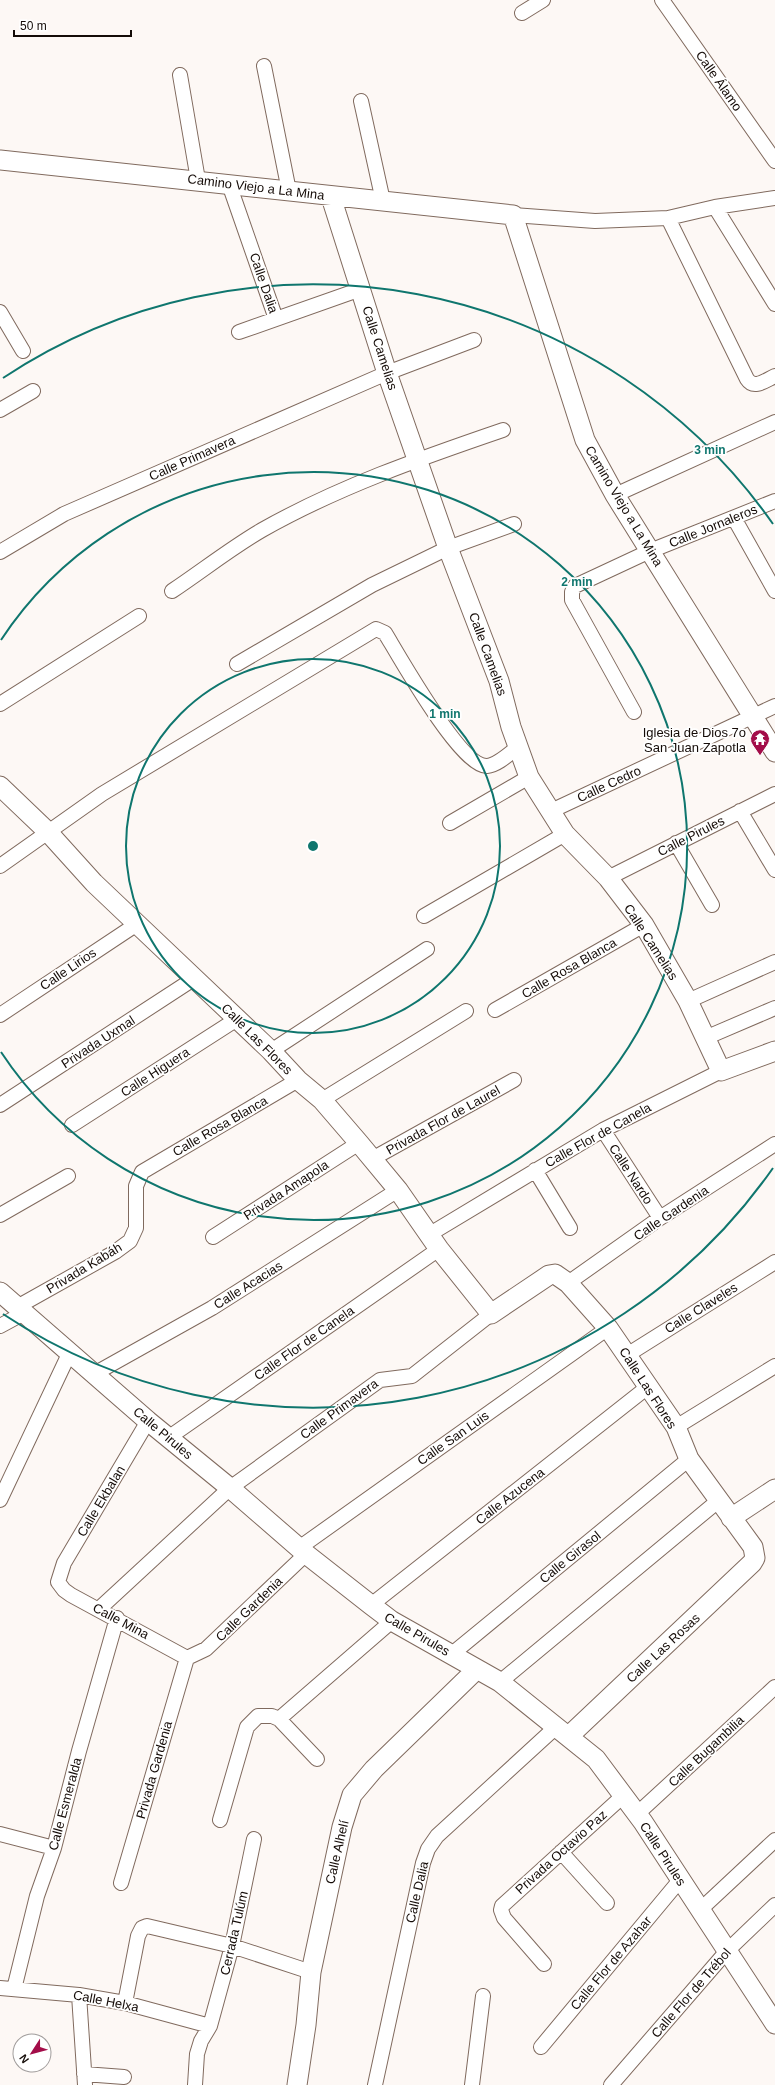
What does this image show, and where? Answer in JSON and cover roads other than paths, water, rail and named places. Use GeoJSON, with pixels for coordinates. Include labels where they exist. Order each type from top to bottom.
{"type":"FeatureCollection","features":[{"type":"Feature","properties":{"kind":"street"},"geometry":{"type":"LineString","coordinates":[[522,13],[543,0]]}},
{"type":"Feature","properties":{"kind":"street","name":"Calle Álamo"},"geometry":{"type":"LineString","coordinates":[[662,0],[775,161]]}},
{"type":"Feature","properties":{"kind":"street"},"geometry":{"type":"LineString","coordinates":[[264,66],[289,191]]}},
{"type":"Feature","properties":{"kind":"street"},"geometry":{"type":"LineString","coordinates":[[180,75],[198,180]]}},
{"type":"Feature","properties":{"kind":"street"},"geometry":{"type":"LineString","coordinates":[[361,101],[383,201]]}},
{"type":"Feature","properties":{"kind":"street","name":"Camino Viejo a La Mina"},"geometry":{"type":"LineString","coordinates":[[1,161],[198,180],[331,197],[513,215],[595,221],[668,218],[715,207],[775,198]]}},
{"type":"Feature","properties":{"kind":"street","name":"Calle Dalia"},"geometry":{"type":"LineString","coordinates":[[229,184],[276,319],[361,289]]}},
{"type":"Feature","properties":{"kind":"street","name":"Calle Camelias"},"geometry":{"type":"LineString","coordinates":[[331,197],[388,373],[419,459],[448,548],[500,681],[511,727],[529,777],[565,834],[608,878],[644,926],[688,1001],[721,1071]]}},
{"type":"Feature","properties":{"kind":"street"},"geometry":{"type":"LineString","coordinates":[[715,207],[775,304]]}},
{"type":"Feature","properties":{"kind":"street","name":"Camino Viejo a La Mina"},"geometry":{"type":"LineString","coordinates":[[513,215],[585,440],[615,495],[775,752]]}},
{"type":"Feature","properties":{"kind":"street"},"geometry":{"type":"LineString","coordinates":[[668,218],[747,379],[752,384],[756,385],[775,376]]}},
{"type":"Feature","properties":{"kind":"street"},"geometry":{"type":"LineString","coordinates":[[0,312],[23,351]]}},
{"type":"Feature","properties":{"kind":"street"},"geometry":{"type":"LineString","coordinates":[[239,332],[276,319]]}},
{"type":"Feature","properties":{"kind":"street","name":"Calle Primavera"},"geometry":{"type":"LineString","coordinates":[[0,552],[64,514],[388,373],[474,340]]}},
{"type":"Feature","properties":{"kind":"street"},"geometry":{"type":"LineString","coordinates":[[0,410],[34,390]]}},
{"type":"Feature","properties":{"kind":"street"},"geometry":{"type":"LineString","coordinates":[[615,495],[775,422]]}},
{"type":"Feature","properties":{"kind":"street"},"geometry":{"type":"LineString","coordinates":[[172,591],[262,530],[322,499],[419,459],[503,430]]}},
{"type":"Feature","properties":{"kind":"street","name":"Calle Jornaleros"},"geometry":{"type":"LineString","coordinates":[[634,712],[572,600],[572,592],[575,586],[582,581],[650,551],[775,502]]}},
{"type":"Feature","properties":{"kind":"street"},"geometry":{"type":"LineString","coordinates":[[734,518],[775,591]]}},
{"type":"Feature","properties":{"kind":"street"},"geometry":{"type":"LineString","coordinates":[[237,664],[372,585],[448,548],[514,524]]}},
{"type":"Feature","properties":{"kind":"street"},"geometry":{"type":"LineString","coordinates":[[0,704],[139,616]]}},
{"type":"Feature","properties":{"kind":"street"},"geometry":{"type":"LineString","coordinates":[[0,866],[102,794],[376,629],[384,633],[431,710],[471,758],[481,765],[488,766],[497,762],[518,747]]}},
{"type":"Feature","properties":{"kind":"street","name":"Calle Cedro"},"geometry":{"type":"LineString","coordinates":[[551,811],[775,706]]}},
{"type":"Feature","properties":{"kind":"street"},"geometry":{"type":"LineString","coordinates":[[450,823],[529,777]]}},
{"type":"Feature","properties":{"kind":"street","name":"Calle Las Flores"},"geometry":{"type":"LineString","coordinates":[[0,786],[48,831],[94,883],[271,1051],[298,1080],[322,1100],[398,1190],[434,1241],[491,1314]]}},
{"type":"Feature","properties":{"kind":"street","name":"Calle Pirules"},"geometry":{"type":"LineString","coordinates":[[608,878],[775,794]]}},
{"type":"Feature","properties":{"kind":"street"},"geometry":{"type":"LineString","coordinates":[[740,811],[775,870]]}},
{"type":"Feature","properties":{"kind":"street"},"geometry":{"type":"LineString","coordinates":[[424,916],[565,834]]}},
{"type":"Feature","properties":{"kind":"street"},"geometry":{"type":"LineString","coordinates":[[676,843],[712,905]]}},
{"type":"Feature","properties":{"kind":"street","name":"Calle Lirios"},"geometry":{"type":"LineString","coordinates":[[0,1015],[137,924]]}},
{"type":"Feature","properties":{"kind":"street","name":"Calle Rosa Blanca"},"geometry":{"type":"LineString","coordinates":[[495,1010],[644,926]]}},
{"type":"Feature","properties":{"kind":"street"},"geometry":{"type":"LineString","coordinates":[[271,1051],[427,949]]}},
{"type":"Feature","properties":{"kind":"street"},"geometry":{"type":"LineString","coordinates":[[688,1001],[775,962]]}},
{"type":"Feature","properties":{"kind":"street","name":"Privada Uxmal"},"geometry":{"type":"LineString","coordinates":[[0,1105],[195,978]]}},
{"type":"Feature","properties":{"kind":"street"},"geometry":{"type":"LineString","coordinates":[[705,1038],[775,1008]]}},
{"type":"Feature","properties":{"kind":"street"},"geometry":{"type":"LineString","coordinates":[[322,1100],[466,1011]]}},
{"type":"Feature","properties":{"kind":"street","name":"Calle Higuera"},"geometry":{"type":"LineString","coordinates":[[72,1124],[237,1019]]}},
{"type":"Feature","properties":{"kind":"street","name":"Calle Flor de Canela"},"geometry":{"type":"LineString","coordinates":[[168,1438],[434,1241],[535,1170],[603,1130],[721,1071],[775,1051]]}},
{"type":"Feature","properties":{"kind":"street","name":"Calle Rosa Blanca"},"geometry":{"type":"LineString","coordinates":[[142,1172],[298,1080]]}},
{"type":"Feature","properties":{"kind":"street","name":"Privada Flor de Laurel"},"geometry":{"type":"LineString","coordinates":[[372,1160],[514,1080]]}},
{"type":"Feature","properties":{"kind":"street","name":"Calle Nardo"},"geometry":{"type":"LineString","coordinates":[[603,1130],[660,1218]]}},
{"type":"Feature","properties":{"kind":"street","name":"Privada Amapola"},"geometry":{"type":"LineString","coordinates":[[213,1237],[359,1143]]}},
{"type":"Feature","properties":{"kind":"street","name":"Calle Gardenia"},"geometry":{"type":"LineString","coordinates":[[568,1283],[660,1218],[775,1144]]}},
{"type":"Feature","properties":{"kind":"street"},"geometry":{"type":"LineString","coordinates":[[535,1170],[570,1228]]}},
{"type":"Feature","properties":{"kind":"street","name":"Privada Kabáh"},"geometry":{"type":"LineString","coordinates":[[0,1326],[20,1310],[115,1252],[130,1241],[136,1228],[136,1186],[142,1172]]}},
{"type":"Feature","properties":{"kind":"street"},"geometry":{"type":"LineString","coordinates":[[0,1215],[68,1176]]}},
{"type":"Feature","properties":{"kind":"street","name":"Calle Acacias"},"geometry":{"type":"LineString","coordinates":[[94,1374],[212,1308],[398,1190]]}},
{"type":"Feature","properties":{"kind":"street","name":"Calle Claveles"},"geometry":{"type":"LineString","coordinates":[[628,1355],[775,1262]]}},
{"type":"Feature","properties":{"kind":"street","name":"Calle Las Flores"},"geometry":{"type":"LineString","coordinates":[[550,1275],[555,1274],[568,1283],[608,1328],[628,1355],[676,1427],[689,1459],[718,1501],[753,1547],[755,1558]]}},
{"type":"Feature","properties":{"kind":"street","name":"Calle Primavera"},"geometry":{"type":"LineString","coordinates":[[230,1488],[382,1378],[412,1376],[491,1314],[550,1275]]}},
{"type":"Feature","properties":{"kind":"street","name":"Calle Pirules"},"geometry":{"type":"LineString","coordinates":[[0,1292],[69,1354],[168,1438],[230,1488],[303,1551],[371,1605],[392,1621],[452,1654],[476,1670],[500,1682],[596,1759],[637,1814],[727,1951],[772,2013]]}},
{"type":"Feature","properties":{"kind":"street","name":"Calle San Luis"},"geometry":{"type":"LineString","coordinates":[[303,1551],[608,1328]]}},
{"type":"Feature","properties":{"kind":"street"},"geometry":{"type":"LineString","coordinates":[[0,1500],[69,1354]]}},
{"type":"Feature","properties":{"kind":"street"},"geometry":{"type":"LineString","coordinates":[[676,1427],[775,1366]]}},
{"type":"Feature","properties":{"kind":"street","name":"Calle Azucena"},"geometry":{"type":"LineString","coordinates":[[371,1605],[649,1386]]}},
{"type":"Feature","properties":{"kind":"street","name":"Calle Ekbalan"},"geometry":{"type":"LineString","coordinates":[[58,1582],[64,1563],[148,1421]]}},
{"type":"Feature","properties":{"kind":"street","name":"Calle Girasol"},"geometry":{"type":"LineString","coordinates":[[452,1654],[689,1459]]}},
{"type":"Feature","properties":{"kind":"street"},"geometry":{"type":"LineString","coordinates":[[99,1609],[230,1488]]}},
{"type":"Feature","properties":{"kind":"street"},"geometry":{"type":"LineString","coordinates":[[731,1518],[775,1489]]}},
{"type":"Feature","properties":{"kind":"street"},"geometry":{"type":"LineString","coordinates":[[500,1682],[718,1501]]}},
{"type":"Feature","properties":{"kind":"street","name":"Calle Gardenia"},"geometry":{"type":"LineString","coordinates":[[187,1658],[206,1649],[303,1551]]}},
{"type":"Feature","properties":{"kind":"street","name":"Calle Las Rosas"},"geometry":{"type":"LineString","coordinates":[[563,1731],[749,1566],[755,1558]]}},
{"type":"Feature","properties":{"kind":"street","name":"Calle Mina"},"geometry":{"type":"LineString","coordinates":[[58,1582],[64,1590],[187,1658]]}},
{"type":"Feature","properties":{"kind":"street","name":"Calle Esmeralda"},"geometry":{"type":"LineString","coordinates":[[14,1989],[37,1896],[54,1848],[79,1751],[117,1618]]}},
{"type":"Feature","properties":{"kind":"street"},"geometry":{"type":"LineString","coordinates":[[279,1719],[392,1621]]}},
{"type":"Feature","properties":{"kind":"street","name":"Privada Gardenia"},"geometry":{"type":"LineString","coordinates":[[121,1883],[187,1658]]}},
{"type":"Feature","properties":{"kind":"street","name":"Calle Alhelí"},"geometry":{"type":"LineString","coordinates":[[299,2083],[311,1972],[342,1827],[352,1795],[374,1769],[476,1670]]}},
{"type":"Feature","properties":{"kind":"street","name":"Calle Bugambilia"},"geometry":{"type":"LineString","coordinates":[[637,1814],[775,1687]]}},
{"type":"Feature","properties":{"kind":"street"},"geometry":{"type":"LineString","coordinates":[[220,1820],[247,1727],[258,1716],[264,1715],[279,1719],[317,1759]]}},
{"type":"Feature","properties":{"kind":"street","name":"Calle Dalia"},"geometry":{"type":"LineString","coordinates":[[375,2085],[423,1863],[428,1849],[437,1836],[563,1731]]}},
{"type":"Feature","properties":{"kind":"street","name":"Privada Octavio Paz"},"geometry":{"type":"LineString","coordinates":[[544,1964],[504,1918],[501,1910],[504,1903],[623,1796]]}},
{"type":"Feature","properties":{"kind":"street"},"geometry":{"type":"LineString","coordinates":[[0,1834],[54,1848]]}},
{"type":"Feature","properties":{"kind":"street","name":"Cerrada Tulúm"},"geometry":{"type":"LineString","coordinates":[[195,2085],[197,2054],[201,2041],[210,2026],[232,1946],[254,1839]]}},
{"type":"Feature","properties":{"kind":"street"},"geometry":{"type":"LineString","coordinates":[[700,1910],[775,1840]]}},
{"type":"Feature","properties":{"kind":"street"},"geometry":{"type":"LineString","coordinates":[[561,1852],[608,1903]]}},
{"type":"Feature","properties":{"kind":"street","name":"Calle Flor de Azahar"},"geometry":{"type":"LineString","coordinates":[[541,2047],[680,1880]]}},
{"type":"Feature","properties":{"kind":"street","name":"Calle Flor de Trébol"},"geometry":{"type":"LineString","coordinates":[[611,2085],[727,1951],[775,1905]]}},
{"type":"Feature","properties":{"kind":"street"},"geometry":{"type":"LineString","coordinates":[[125,2003],[138,1936],[142,1928],[152,1927],[232,1946],[311,1972]]}},
{"type":"Feature","properties":{"kind":"street","name":"Calle Helxa"},"geometry":{"type":"LineString","coordinates":[[0,1988],[79,1995],[125,2003],[210,2026]]}},
{"type":"Feature","properties":{"kind":"street"},"geometry":{"type":"LineString","coordinates":[[79,1995],[84,2080],[124,2077]]}},
{"type":"Feature","properties":{"kind":"street"},"geometry":{"type":"LineString","coordinates":[[472,2085],[483,1996]]}},
{"type":"Feature","properties":{"kind":"place","name":"Iglesia de Dios 7o San Juan Zapotla"},"geometry":{"type":"Point","coordinates":[760,756]}}]}
